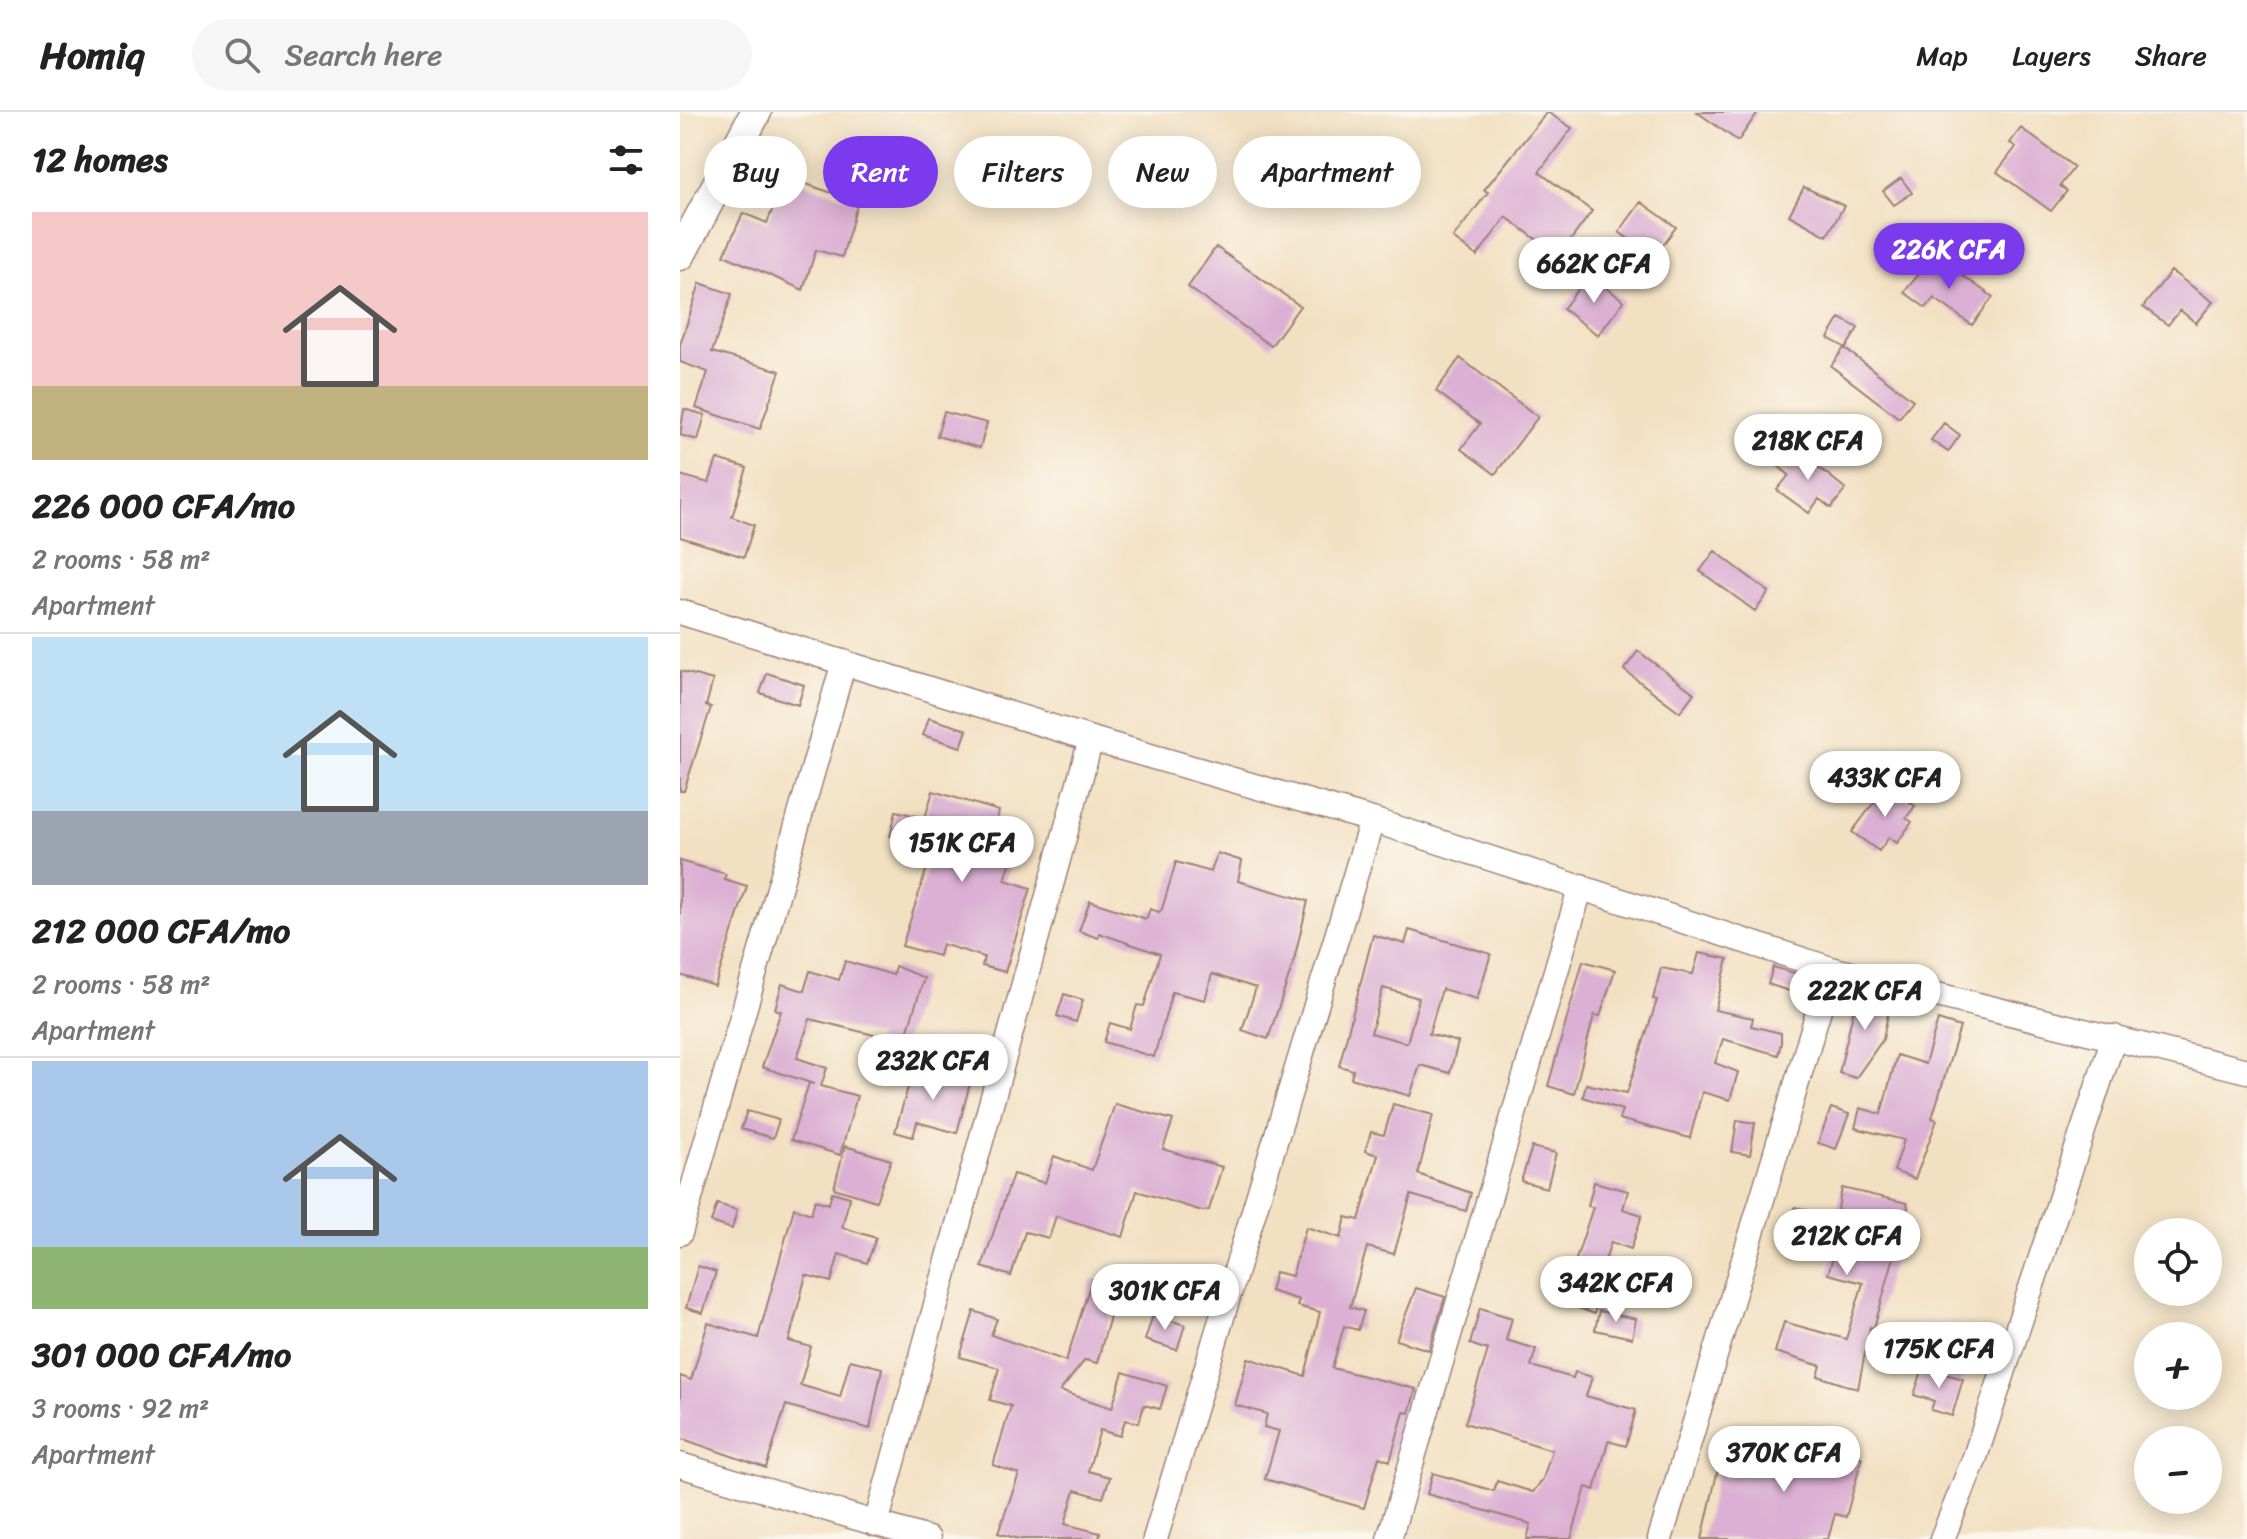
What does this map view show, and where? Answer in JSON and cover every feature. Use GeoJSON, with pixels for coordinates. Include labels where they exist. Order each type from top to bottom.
{"type":"FeatureCollection","features":[{"type":"Feature","properties":{"kind":"street"},"geometry":{"type":"LineString","coordinates":[[680,255],[756,112]]}},
{"type":"Feature","properties":{"kind":"street"},"geometry":{"type":"LineString","coordinates":[[680,612],[1091,739],[1372,820],[1831,969],[2247,1071]]}},
{"type":"Feature","properties":{"kind":"street"},"geometry":{"type":"LineString","coordinates":[[680,1233],[844,662]]}},
{"type":"Feature","properties":{"kind":"street"},"geometry":{"type":"LineString","coordinates":[[876,1524],[1091,739]]}},
{"type":"Feature","properties":{"kind":"street"},"geometry":{"type":"LineString","coordinates":[[1155,1539],[1372,820]]}},
{"type":"Feature","properties":{"kind":"street"},"geometry":{"type":"LineString","coordinates":[[1389,1539],[1581,886]]}},
{"type":"Feature","properties":{"kind":"street"},"geometry":{"type":"LineString","coordinates":[[1660,1539],[1831,969]]}},
{"type":"Feature","properties":{"kind":"street"},"geometry":{"type":"LineString","coordinates":[[1942,1539],[1974,1460],[2114,1037]]}},
{"type":"Feature","properties":{"kind":"street"},"geometry":{"type":"LineString","coordinates":[[680,1465],[928,1539]]}},
{"type":"Feature","properties":{"kind":"building"},"geometry":{"type":"Polygon","coordinates":[[[1547,112],[1572,128],[1539,172],[1592,211],[1559,256],[1506,217],[1477,256],[1453,238],[1488,192],[1484,190],[1547,112]]]}},
{"type":"Feature","properties":{"kind":"building"},"geometry":{"type":"Polygon","coordinates":[[[1697,112],[1758,112],[1738,141],[1697,112]]]}},
{"type":"Feature","properties":{"kind":"building"},"geometry":{"type":"Polygon","coordinates":[[[2021,128],[2074,167],[2060,186],[2067,191],[2051,211],[1997,172],[2016,147],[2010,143],[2021,128]]]}},
{"type":"Feature","properties":{"kind":"building"},"geometry":{"type":"Polygon","coordinates":[[[1901,178],[1912,193],[1894,205],[1883,191],[1901,178]]]}},
{"type":"Feature","properties":{"kind":"building"},"geometry":{"type":"Polygon","coordinates":[[[807,184],[823,190],[823,208],[856,208],[842,257],[816,250],[803,290],[724,255],[743,213],[767,223],[773,208],[807,208],[807,184]]]}},
{"type":"Feature","properties":{"kind":"building"},"geometry":{"type":"Polygon","coordinates":[[[1804,187],[1844,206],[1827,236],[1789,215],[1804,187]]]}},
{"type":"Feature","properties":{"kind":"building"},"geometry":{"type":"Polygon","coordinates":[[[1641,202],[1676,227],[1654,257],[1619,232],[1641,202]]]}},
{"type":"Feature","properties":{"kind":"building"},"geometry":{"type":"Polygon","coordinates":[[[1216,247],[1300,306],[1271,346],[1188,287],[1216,247]]]}},
{"type":"Feature","properties":{"kind":"building"},"geometry":{"type":"Polygon","coordinates":[[[1934,256],[1993,297],[1972,325],[1934,298],[1926,308],[1904,292],[1934,256]]]}},
{"type":"Feature","properties":{"kind":"building"},"geometry":{"type":"Polygon","coordinates":[[[2171,271],[2213,302],[2196,323],[2180,310],[2168,325],[2143,307],[2171,271]]]}},
{"type":"Feature","properties":{"kind":"building"},"geometry":{"type":"Polygon","coordinates":[[[1589,275],[1624,301],[1598,335],[1563,309],[1589,275]]]}},
{"type":"Feature","properties":{"kind":"building"},"geometry":{"type":"Polygon","coordinates":[[[700,283],[732,294],[712,352],[780,371],[760,429],[696,408],[708,372],[680,362],[680,345],[700,283]]]}},
{"type":"Feature","properties":{"kind":"building"},"geometry":{"type":"Polygon","coordinates":[[[1840,318],[1858,328],[1846,348],[1828,338],[1840,318]]]}},
{"type":"Feature","properties":{"kind":"building"},"geometry":{"type":"Polygon","coordinates":[[[1844,348],[1913,400],[1899,418],[1831,366],[1844,348]]]}},
{"type":"Feature","properties":{"kind":"building"},"geometry":{"type":"Polygon","coordinates":[[[1460,358],[1538,417],[1495,474],[1461,449],[1480,424],[1436,391],[1460,358]]]}},
{"type":"Feature","properties":{"kind":"building"},"geometry":{"type":"Polygon","coordinates":[[[684,409],[705,415],[698,440],[680,435],[684,409]]]}},
{"type":"Feature","properties":{"kind":"building"},"geometry":{"type":"Polygon","coordinates":[[[944,412],[987,423],[980,448],[937,436],[944,412]]]}},
{"type":"Feature","properties":{"kind":"building"},"geometry":{"type":"Polygon","coordinates":[[[1944,423],[1960,435],[1948,452],[1931,440],[1944,423]]]}},
{"type":"Feature","properties":{"kind":"building"},"geometry":{"type":"Polygon","coordinates":[[[1792,446],[1846,489],[1831,508],[1819,499],[1809,513],[1777,490],[1789,475],[1777,465],[1792,446]]]}},
{"type":"Feature","properties":{"kind":"building"},"geometry":{"type":"Polygon","coordinates":[[[717,459],[747,468],[732,517],[754,525],[744,557],[680,537],[680,475],[709,483],[717,459]]]}},
{"type":"Feature","properties":{"kind":"building"},"geometry":{"type":"Polygon","coordinates":[[[1715,551],[1769,592],[1755,611],[1700,571],[1715,551]]]}},
{"type":"Feature","properties":{"kind":"building"},"geometry":{"type":"Polygon","coordinates":[[[1638,651],[1694,693],[1680,712],[1624,670],[1638,651]]]}},
{"type":"Feature","properties":{"kind":"building"},"geometry":{"type":"Polygon","coordinates":[[[680,671],[713,680],[706,706],[711,707],[684,791],[680,791],[680,671]]]}},
{"type":"Feature","properties":{"kind":"building"},"geometry":{"type":"Polygon","coordinates":[[[767,673],[804,685],[798,705],[760,693],[767,673]]]}},
{"type":"Feature","properties":{"kind":"building"},"geometry":{"type":"Polygon","coordinates":[[[929,718],[967,730],[961,747],[923,735],[929,718]]]}},
{"type":"Feature","properties":{"kind":"building"},"geometry":{"type":"Polygon","coordinates":[[[1887,785],[1915,806],[1906,818],[1912,822],[1897,843],[1889,837],[1879,851],[1852,832],[1887,785]]]}},
{"type":"Feature","properties":{"kind":"building"},"geometry":{"type":"Polygon","coordinates":[[[933,791],[999,811],[987,854],[1011,861],[1005,880],[1031,888],[1005,972],[982,966],[984,957],[942,944],[939,956],[902,946],[934,846],[890,836],[896,811],[925,818],[933,791]]]}},
{"type":"Feature","properties":{"kind":"building"},"geometry":{"type":"Polygon","coordinates":[[[1217,853],[1242,861],[1238,881],[1308,901],[1293,964],[1268,1039],[1242,1030],[1256,988],[1212,974],[1205,1000],[1172,992],[1154,1057],[1104,1042],[1110,1023],[1130,1029],[1137,1005],[1144,1006],[1160,954],[1099,933],[1098,938],[1079,931],[1090,901],[1146,919],[1150,909],[1159,912],[1162,909],[1176,862],[1211,872],[1217,853]]]}},
{"type":"Feature","properties":{"kind":"building"},"geometry":{"type":"Polygon","coordinates":[[[680,861],[726,874],[724,879],[747,886],[715,986],[680,975],[680,861]]]}},
{"type":"Feature","properties":{"kind":"building"},"geometry":{"type":"Polygon","coordinates":[[[1409,930],[1491,954],[1477,999],[1442,989],[1429,1034],[1458,1042],[1450,1073],[1420,1065],[1410,1096],[1351,1078],[1353,1070],[1339,1066],[1373,935],[1405,944],[1409,930]],[[1383,988],[1371,1033],[1407,1043],[1419,998],[1383,988]]]}},
{"type":"Feature","properties":{"kind":"building"},"geometry":{"type":"Polygon","coordinates":[[[1699,953],[1728,959],[1715,1010],[1753,1018],[1751,1026],[1781,1033],[1781,1043],[1778,1055],[1723,1039],[1715,1063],[1738,1072],[1730,1100],[1702,1092],[1690,1138],[1619,1119],[1622,1110],[1583,1097],[1586,1084],[1627,1093],[1657,1000],[1653,999],[1661,968],[1693,974],[1699,953]]]}},
{"type":"Feature","properties":{"kind":"building"},"geometry":{"type":"Polygon","coordinates":[[[845,961],[893,975],[895,966],[924,978],[904,1042],[911,1044],[901,1076],[869,1067],[878,1036],[810,1019],[797,1058],[827,1068],[821,1086],[857,1096],[840,1155],[791,1140],[809,1083],[814,1084],[762,1067],[781,1011],[775,1009],[782,984],[804,991],[810,971],[839,980],[845,961]]]}},
{"type":"Feature","properties":{"kind":"building"},"geometry":{"type":"Polygon","coordinates":[[[1583,961],[1615,970],[1600,1016],[1594,1015],[1574,1094],[1548,1086],[1583,961]]]}},
{"type":"Feature","properties":{"kind":"building"},"geometry":{"type":"Polygon","coordinates":[[[1773,967],[1801,975],[1795,993],[1768,984],[1773,967]]]}},
{"type":"Feature","properties":{"kind":"building"},"geometry":{"type":"Polygon","coordinates":[[[1858,991],[1891,999],[1883,1039],[1856,1078],[1839,1073],[1858,991]]]}},
{"type":"Feature","properties":{"kind":"building"},"geometry":{"type":"Polygon","coordinates":[[[1064,994],[1083,1000],[1076,1022],[1057,1016],[1064,994]]]}},
{"type":"Feature","properties":{"kind":"building"},"geometry":{"type":"Polygon","coordinates":[[[1938,1020],[1960,1027],[1932,1118],[1937,1120],[1915,1179],[1894,1171],[1904,1140],[1855,1128],[1860,1108],[1881,1114],[1897,1055],[1925,1064],[1938,1020]]]}},
{"type":"Feature","properties":{"kind":"building"},"geometry":{"type":"Polygon","coordinates":[[[914,1067],[970,1083],[957,1133],[917,1122],[913,1137],[895,1132],[914,1067]]]}},
{"type":"Feature","properties":{"kind":"building"},"geometry":{"type":"Polygon","coordinates":[[[1115,1104],[1173,1120],[1163,1149],[1222,1167],[1209,1210],[1202,1211],[1137,1191],[1123,1237],[1056,1216],[1049,1238],[1025,1232],[1011,1276],[982,1267],[1013,1174],[1045,1183],[1054,1156],[1092,1170],[1115,1104]]]}},
{"type":"Feature","properties":{"kind":"building"},"geometry":{"type":"Polygon","coordinates":[[[1393,1104],[1433,1115],[1418,1174],[1471,1193],[1466,1211],[1411,1195],[1394,1254],[1367,1247],[1350,1307],[1364,1311],[1358,1330],[1344,1326],[1332,1368],[1416,1389],[1409,1413],[1404,1412],[1390,1461],[1379,1457],[1364,1508],[1265,1479],[1279,1431],[1264,1427],[1267,1414],[1235,1405],[1248,1358],[1305,1376],[1320,1312],[1297,1306],[1299,1300],[1270,1291],[1275,1272],[1292,1276],[1306,1227],[1341,1238],[1346,1217],[1359,1220],[1378,1155],[1365,1151],[1371,1132],[1384,1135],[1393,1104]]]}},
{"type":"Feature","properties":{"kind":"building"},"geometry":{"type":"Polygon","coordinates":[[[1831,1108],[1849,1114],[1836,1149],[1818,1143],[1831,1108]]]}},
{"type":"Feature","properties":{"kind":"building"},"geometry":{"type":"Polygon","coordinates":[[[747,1111],[779,1120],[773,1138],[741,1129],[747,1111]]]}},
{"type":"Feature","properties":{"kind":"building"},"geometry":{"type":"Polygon","coordinates":[[[1737,1120],[1755,1123],[1750,1155],[1732,1152],[1737,1120]]]}},
{"type":"Feature","properties":{"kind":"building"},"geometry":{"type":"Polygon","coordinates":[[[845,1146],[891,1160],[876,1201],[834,1188],[845,1146]]]}},
{"type":"Feature","properties":{"kind":"building"},"geometry":{"type":"Polygon","coordinates":[[[1532,1147],[1556,1153],[1547,1188],[1521,1181],[1532,1147]]]}},
{"type":"Feature","properties":{"kind":"building"},"geometry":{"type":"Polygon","coordinates":[[[1594,1182],[1628,1191],[1623,1209],[1642,1215],[1631,1249],[1611,1242],[1598,1283],[1603,1285],[1594,1314],[1562,1302],[1593,1207],[1588,1206],[1594,1182]]]}},
{"type":"Feature","properties":{"kind":"building"},"geometry":{"type":"Polygon","coordinates":[[[1842,1188],[1907,1203],[1908,1207],[1874,1328],[1870,1327],[1858,1389],[1818,1376],[1821,1366],[1775,1352],[1784,1322],[1846,1339],[1863,1283],[1828,1274],[1834,1254],[1786,1240],[1795,1207],[1836,1218],[1842,1188]]]}},
{"type":"Feature","properties":{"kind":"building"},"geometry":{"type":"Polygon","coordinates":[[[832,1192],[850,1197],[842,1227],[876,1238],[867,1263],[839,1254],[831,1282],[806,1275],[789,1341],[811,1347],[800,1385],[840,1397],[850,1360],[882,1368],[870,1429],[786,1405],[766,1468],[680,1438],[680,1376],[691,1380],[708,1323],[758,1338],[794,1208],[811,1214],[815,1200],[829,1204],[832,1192]]]}},
{"type":"Feature","properties":{"kind":"building"},"geometry":{"type":"Polygon","coordinates":[[[717,1204],[737,1210],[732,1229],[711,1222],[717,1204]]]}},
{"type":"Feature","properties":{"kind":"building"},"geometry":{"type":"Polygon","coordinates":[[[698,1266],[716,1272],[703,1313],[686,1308],[698,1266]]]}},
{"type":"Feature","properties":{"kind":"building"},"geometry":{"type":"Polygon","coordinates":[[[1092,1279],[1113,1285],[1109,1301],[1114,1302],[1097,1363],[1085,1360],[1060,1391],[1112,1408],[1123,1372],[1167,1386],[1160,1409],[1144,1405],[1139,1423],[1125,1420],[1120,1436],[1100,1430],[1088,1471],[1110,1477],[1103,1498],[1075,1490],[1065,1524],[1100,1533],[1099,1539],[1019,1539],[998,1533],[1019,1474],[993,1465],[1011,1406],[990,1400],[999,1368],[960,1357],[974,1311],[997,1319],[991,1335],[1066,1361],[1092,1279]]]}},
{"type":"Feature","properties":{"kind":"building"},"geometry":{"type":"Polygon","coordinates":[[[1416,1288],[1445,1297],[1429,1350],[1396,1340],[1416,1288]]]}},
{"type":"Feature","properties":{"kind":"building"},"geometry":{"type":"Polygon","coordinates":[[[1480,1308],[1512,1318],[1506,1340],[1536,1349],[1531,1366],[1573,1378],[1575,1372],[1592,1377],[1586,1396],[1636,1410],[1626,1446],[1608,1441],[1595,1490],[1586,1487],[1571,1539],[1527,1539],[1531,1524],[1427,1494],[1433,1473],[1494,1491],[1497,1481],[1533,1492],[1543,1479],[1552,1450],[1465,1423],[1488,1350],[1470,1344],[1480,1308]]]}},
{"type":"Feature","properties":{"kind":"building"},"geometry":{"type":"Polygon","coordinates":[[[1599,1311],[1636,1319],[1632,1338],[1595,1330],[1599,1311]]]}},
{"type":"Feature","properties":{"kind":"building"},"geometry":{"type":"Polygon","coordinates":[[[1153,1315],[1185,1325],[1177,1350],[1145,1340],[1153,1315]]]}},
{"type":"Feature","properties":{"kind":"building"},"geometry":{"type":"Polygon","coordinates":[[[1923,1368],[1963,1379],[1952,1416],[1931,1410],[1934,1401],[1914,1395],[1923,1368]]]}},
{"type":"Feature","properties":{"kind":"building"},"geometry":{"type":"Polygon","coordinates":[[[1789,1432],[1862,1458],[1846,1517],[1835,1514],[1828,1539],[1702,1539],[1720,1460],[1755,1471],[1756,1465],[1773,1470],[1789,1432]]]}}]}
